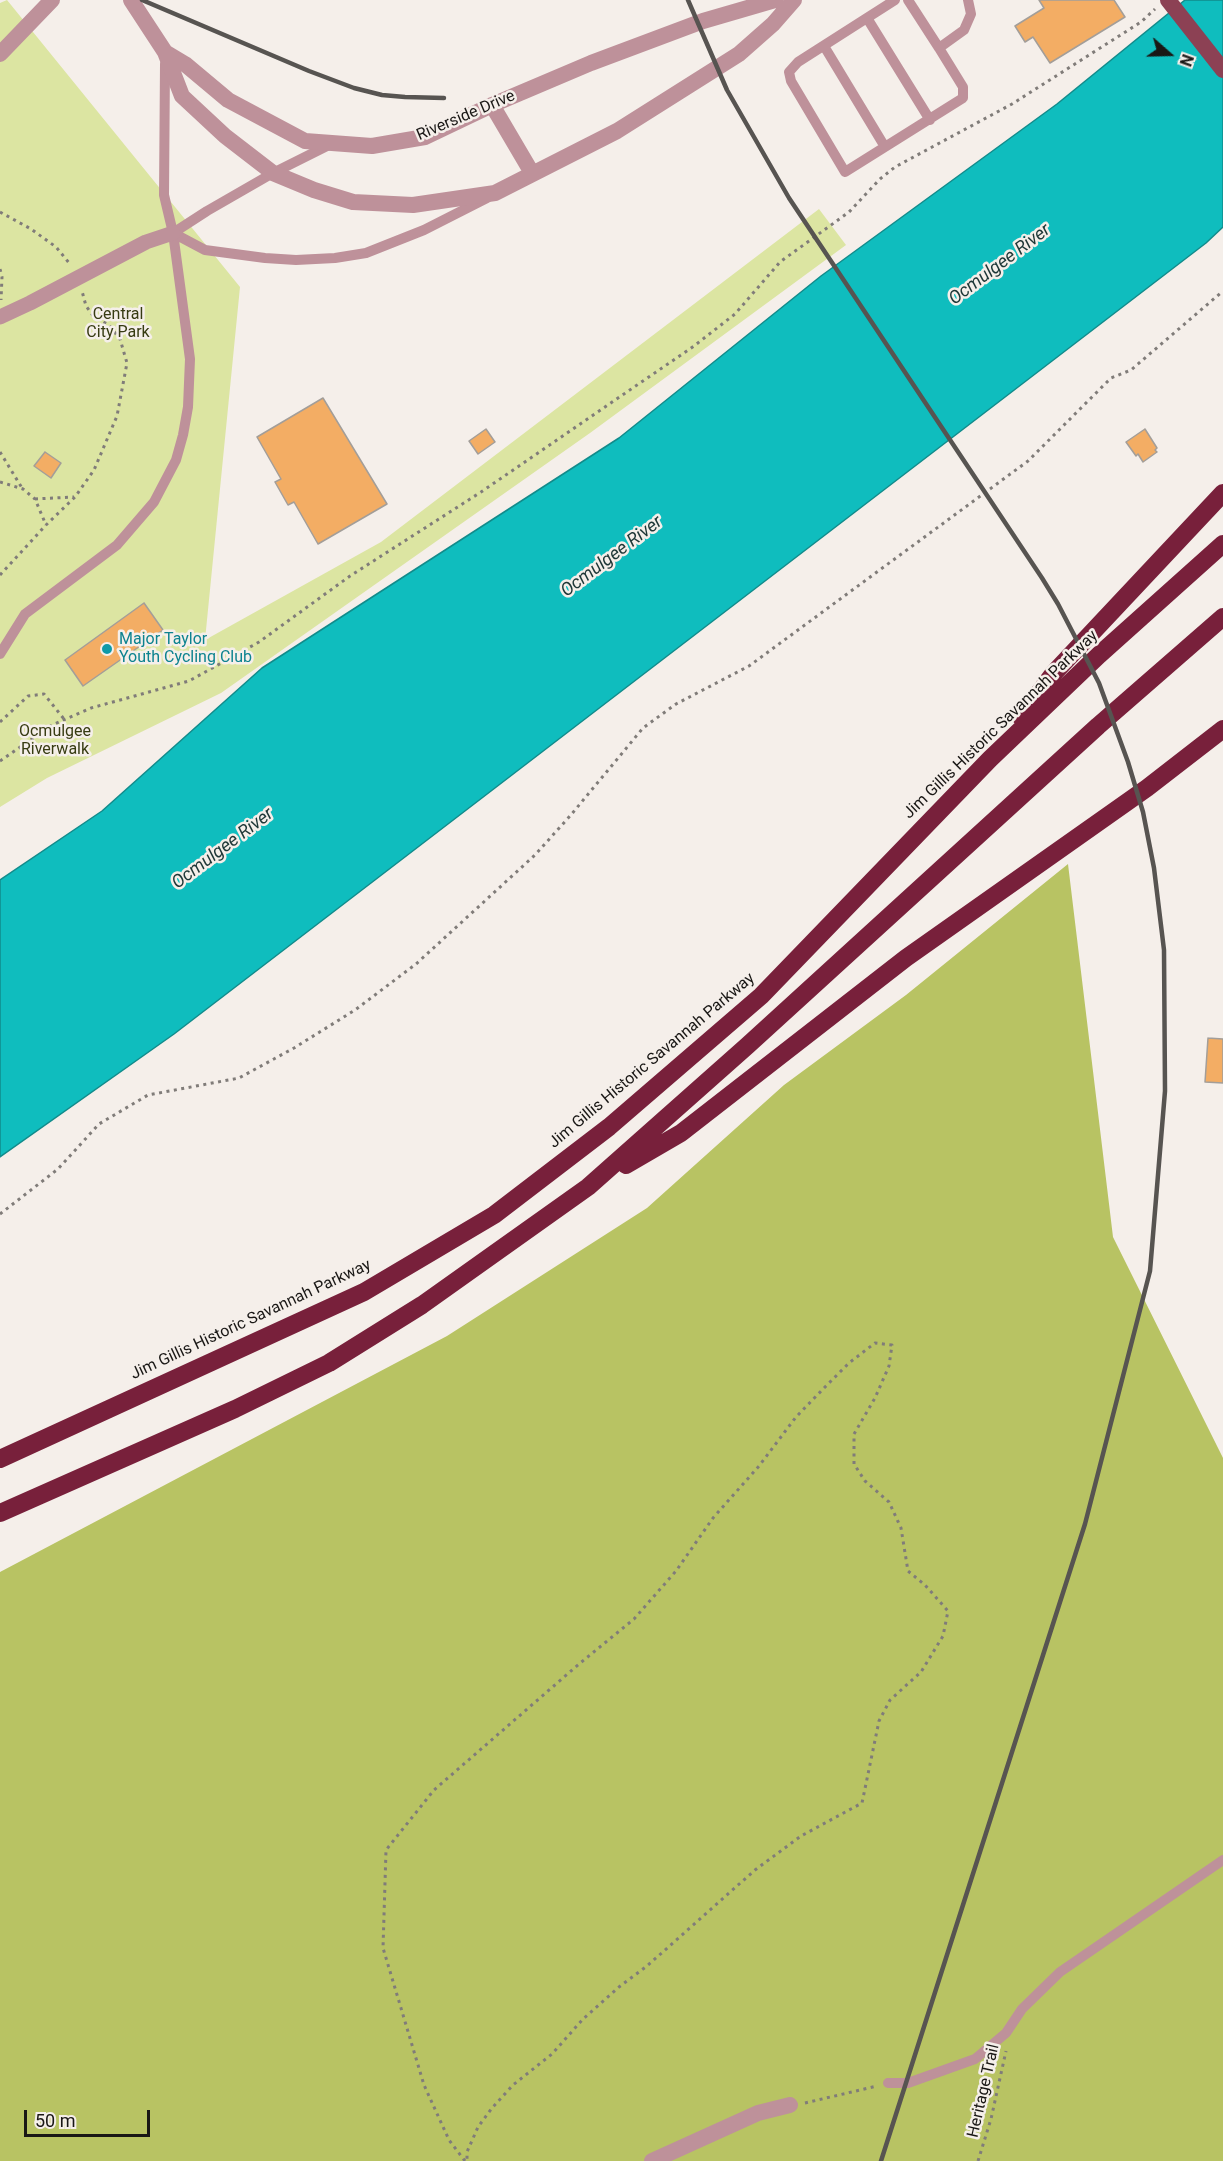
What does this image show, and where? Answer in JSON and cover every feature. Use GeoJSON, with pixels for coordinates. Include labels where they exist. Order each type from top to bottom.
{"type":"FeatureCollection","features":[{"type":"Feature","properties":{"kind":"highway"},"geometry":{"type":"LineString","coordinates":[[990,759],[1054,673],[1223,493]]}},
{"type":"Feature","properties":{"kind":"highway","name":"Jim Gillis Historic Savannah Parkway"},"geometry":{"type":"LineString","coordinates":[[0,1459],[364,1292],[494,1215],[609,1127],[761,996],[990,759],[1099,655],[1223,544]]}},
{"type":"Feature","properties":{"kind":"highway"},"geometry":{"type":"LineString","coordinates":[[588,1187],[723,1068],[1098,726],[1223,618]]}},
{"type":"Feature","properties":{"kind":"highway"},"geometry":{"type":"LineString","coordinates":[[0,1513],[235,1408],[329,1363],[422,1305],[588,1187],[681,1133],[906,958],[1148,788],[1223,729]]}},
{"type":"Feature","properties":{"kind":"main road"},"geometry":{"type":"LineString","coordinates":[[1163,4],[1223,70]]}},
{"type":"Feature","properties":{"kind":"street"},"geometry":{"type":"LineString","coordinates":[[0,54],[52,0]]}},
{"type":"Feature","properties":{"kind":"street"},"geometry":{"type":"LineString","coordinates":[[131,0],[165,52],[182,96],[225,136],[273,173],[314,190],[353,202],[413,205],[495,193],[617,131],[733,57],[773,24],[794,0]]}},
{"type":"Feature","properties":{"kind":"street","name":"Riverside Drive"},"geometry":{"type":"LineString","coordinates":[[165,52],[185,64],[228,100],[305,141],[372,146],[425,137],[492,105],[650,40],[703,21],[775,0]]}},
{"type":"Feature","properties":{"kind":"street"},"geometry":{"type":"LineString","coordinates":[[492,105],[532,173]]}},
{"type":"Feature","properties":{"kind":"street"},"geometry":{"type":"LineString","coordinates":[[0,317],[146,242],[173,233]]}},
{"type":"Feature","properties":{"kind":"street"},"geometry":{"type":"LineString","coordinates":[[652,2161],[758,2113],[790,2106]]}},
{"type":"Feature","properties":{"kind":"lane"},"geometry":{"type":"LineString","coordinates":[[895,0],[798,62],[789,72],[791,81],[845,172],[963,98],[963,87],[909,0]]}},
{"type":"Feature","properties":{"kind":"lane"},"geometry":{"type":"LineString","coordinates":[[939,48],[964,30],[971,14],[968,0]]}},
{"type":"Feature","properties":{"kind":"lane"},"geometry":{"type":"LineString","coordinates":[[867,18],[930,120]]}},
{"type":"Feature","properties":{"kind":"lane"},"geometry":{"type":"LineString","coordinates":[[824,45],[885,147]]}},
{"type":"Feature","properties":{"kind":"lane"},"geometry":{"type":"LineString","coordinates":[[0,654],[25,614],[117,545],[154,502],[176,460],[188,407],[190,359],[173,233],[164,195],[165,52]]}},
{"type":"Feature","properties":{"kind":"lane"},"geometry":{"type":"LineString","coordinates":[[173,233],[273,173],[331,144]]}},
{"type":"Feature","properties":{"kind":"lane"},"geometry":{"type":"LineString","coordinates":[[173,233],[205,250],[296,260],[335,258],[366,253],[424,230],[495,193]]}},
{"type":"Feature","properties":{"kind":"lane"},"geometry":{"type":"LineString","coordinates":[[888,2083],[908,2083],[975,2059],[990,2048],[1011,2026],[1022,2009],[1060,1972],[1223,1860]]}},
{"type":"Feature","properties":{"kind":"path"},"geometry":{"type":"LineString","coordinates":[[0,761],[52,725],[91,708],[189,681],[259,642],[350,576],[481,492],[694,346],[735,314],[780,262],[849,212],[880,178],[1012,104],[1141,22],[1163,4]]}},
{"type":"Feature","properties":{"kind":"path"},"geometry":{"type":"LineString","coordinates":[[0,212],[31,229],[68,259],[78,278],[86,306],[94,317],[109,325],[120,339],[127,363],[117,416],[94,471],[75,497],[0,575]]}},
{"type":"Feature","properties":{"kind":"path"},"geometry":{"type":"LineString","coordinates":[[0,268],[2,277],[0,308]]}},
{"type":"Feature","properties":{"kind":"path"},"geometry":{"type":"LineString","coordinates":[[0,1214],[58,1169],[99,1124],[148,1095],[239,1078],[294,1048],[355,1010],[416,964],[535,855],[643,728],[676,704],[749,666],[1028,461],[1112,378],[1131,370],[1223,291]]}},
{"type":"Feature","properties":{"kind":"path"},"geometry":{"type":"LineString","coordinates":[[0,452],[23,489],[34,499],[46,525]]}},
{"type":"Feature","properties":{"kind":"path"},"geometry":{"type":"LineString","coordinates":[[0,482],[23,489]]}},
{"type":"Feature","properties":{"kind":"path"},"geometry":{"type":"LineString","coordinates":[[34,499],[75,497]]}},
{"type":"Feature","properties":{"kind":"path"},"geometry":{"type":"LineString","coordinates":[[0,722],[28,696],[44,694],[64,720]]}},
{"type":"Feature","properties":{"kind":"path"},"geometry":{"type":"LineString","coordinates":[[875,1343],[892,1345],[889,1366],[880,1388],[854,1434],[854,1464],[865,1481],[889,1502],[901,1528],[908,1571],[948,1611],[943,1636],[921,1672],[890,1700],[879,1721],[862,1803],[801,1836],[755,1870],[647,1966],[583,2019],[552,2054],[513,2085],[492,2108],[478,2127],[467,2152],[466,2161],[449,2140],[424,2085],[382,1948],[386,1850],[434,1790],[634,1619],[676,1571],[713,1518],[759,1466],[796,1417],[849,1363],[875,1343]]}},
{"type":"Feature","properties":{"kind":"path","name":"Heritage Trail"},"geometry":{"type":"LineString","coordinates":[[978,2161],[991,2119],[1011,2026]]}},
{"type":"Feature","properties":{"kind":"path"},"geometry":{"type":"LineString","coordinates":[[790,2106],[888,2083]]}},
{"type":"Feature","properties":{"kind":"green space","name":"Central City Park"},"geometry":{"type":"Polygon","coordinates":[[[7,0],[240,287],[205,640],[381,542],[819,209],[846,245],[590,433],[221,693],[47,778],[0,807],[0,3],[7,0]]]}},
{"type":"Feature","properties":{"kind":"green space"},"geometry":{"type":"Polygon","coordinates":[[[1068,864],[1113,1237],[1223,1458],[1223,2161],[0,2161],[0,1572],[447,1336],[647,1208],[784,1085],[906,995],[1068,864]]]}},
{"type":"Feature","properties":{"kind":"water","name":"Ocmulgee River"},"geometry":{"type":"Polygon","coordinates":[[[1185,0],[1223,0],[1223,227],[1206,243],[174,1034],[0,1157],[0,880],[102,811],[262,668],[619,438],[821,276],[1057,104],[1185,0]]]}},
{"type":"Feature","properties":{"kind":"building"},"geometry":{"type":"Polygon","coordinates":[[[1039,0],[1114,0],[1125,17],[1050,63],[1033,37],[1025,42],[1015,26],[1044,8],[1039,0]]]}},
{"type":"Feature","properties":{"kind":"building"},"geometry":{"type":"Polygon","coordinates":[[[323,398],[387,504],[318,544],[294,502],[288,505],[275,482],[281,479],[257,437],[323,398]]]}},
{"type":"Feature","properties":{"kind":"building"},"geometry":{"type":"Polygon","coordinates":[[[486,429],[495,442],[478,454],[469,441],[486,429]]]}},
{"type":"Feature","properties":{"kind":"building"},"geometry":{"type":"Polygon","coordinates":[[[1145,429],[1157,448],[1155,450],[1157,452],[1143,462],[1126,442],[1145,429]]]}},
{"type":"Feature","properties":{"kind":"building"},"geometry":{"type":"Polygon","coordinates":[[[45,452],[61,463],[51,478],[34,466],[45,452]]]}},
{"type":"Feature","properties":{"kind":"building","name":"Major Taylor Youth Cycling Club"},"geometry":{"type":"Polygon","coordinates":[[[144,603],[163,630],[83,686],[65,660],[144,603]]]}},
{"type":"Feature","properties":{"kind":"building"},"geometry":{"type":"Polygon","coordinates":[[[1208,1038],[1223,1039],[1223,1083],[1205,1082],[1208,1038]]]}},
{"type":"Feature","properties":{"kind":"railway"},"geometry":{"type":"LineString","coordinates":[[142,0],[354,88],[382,95],[444,98]]}},
{"type":"Feature","properties":{"kind":"railway"},"geometry":{"type":"LineString","coordinates":[[688,0],[727,90],[789,198],[1042,578],[1099,683],[1128,762],[1143,812],[1154,868],[1164,950],[1165,1091],[1150,1271],[1085,1524],[881,2161]]}},
{"type":"Feature","properties":{"kind":"place","name":"Major Taylor Youth Cycling Club"},"geometry":{"type":"Point","coordinates":[107,649]}},
{"type":"Feature","properties":{"kind":"park label","name":"Ocmulgee Riverwalk"},"geometry":{"type":"Point","coordinates":[55,741]}}]}
